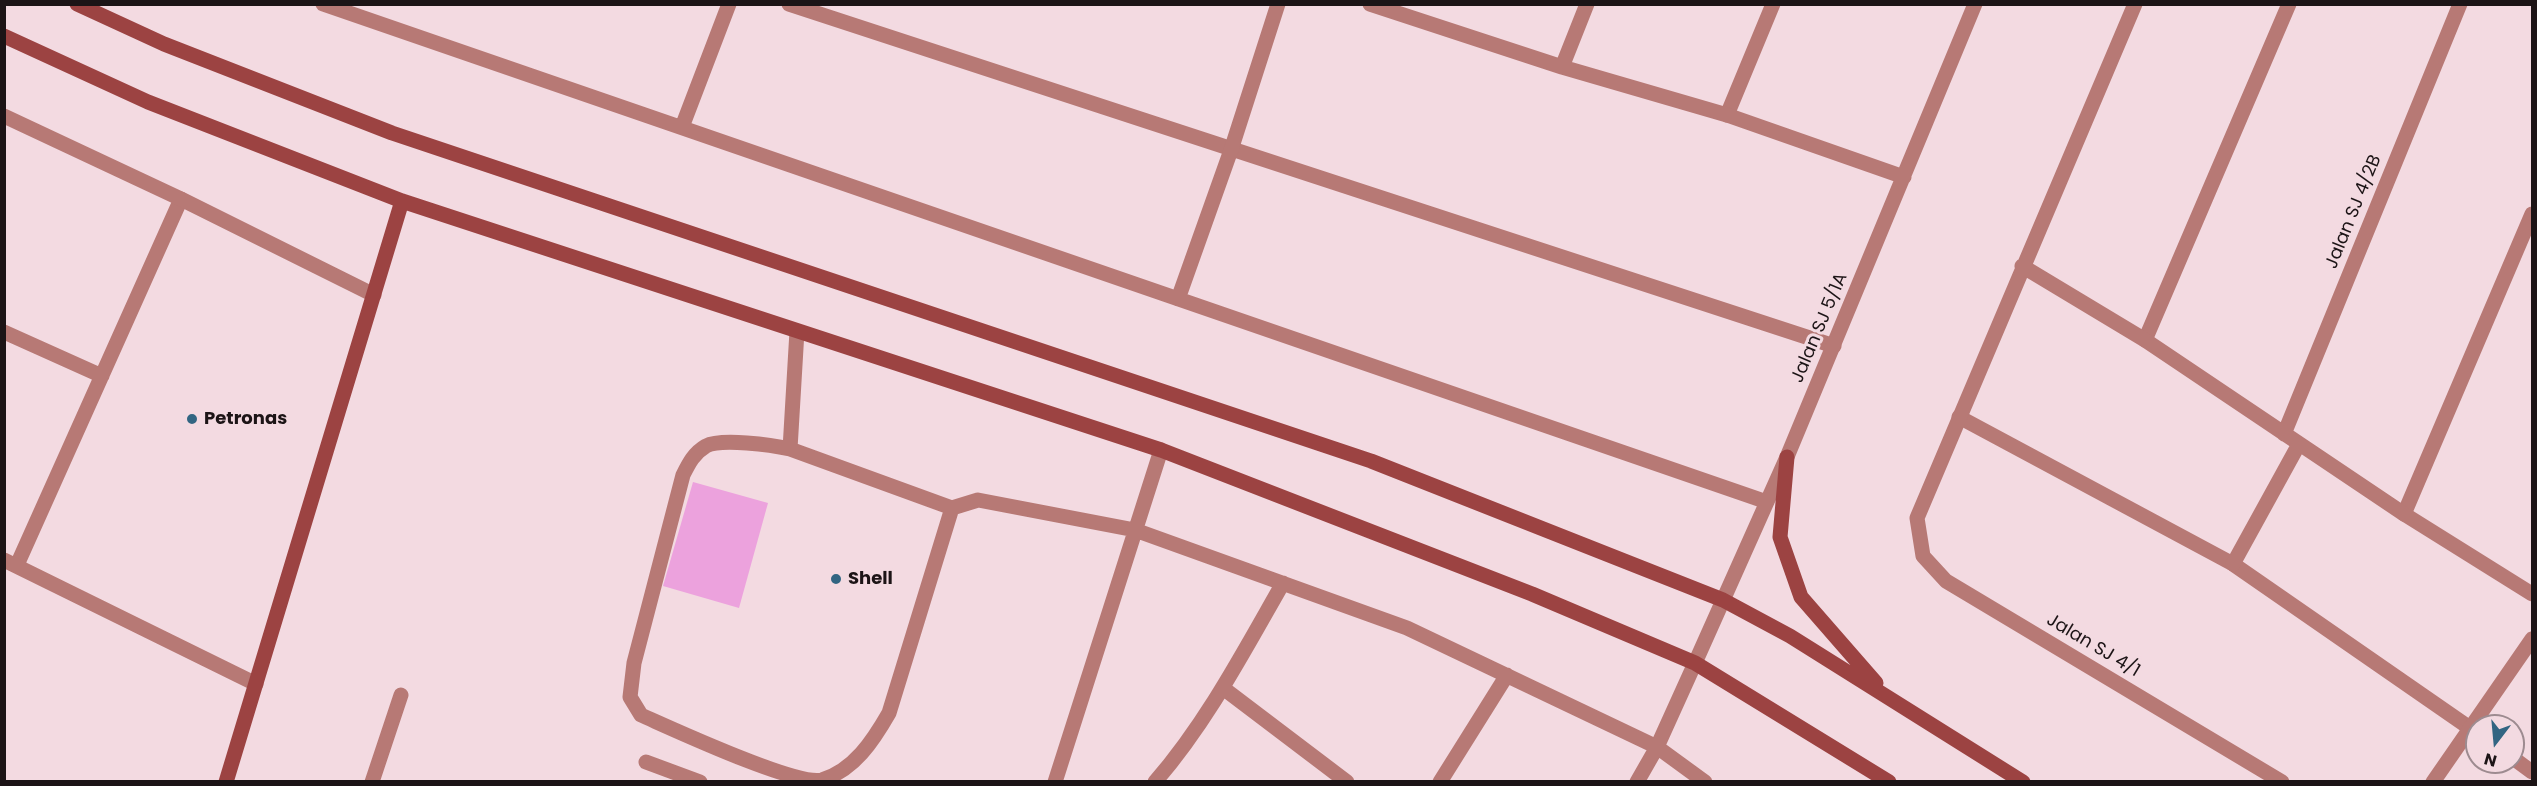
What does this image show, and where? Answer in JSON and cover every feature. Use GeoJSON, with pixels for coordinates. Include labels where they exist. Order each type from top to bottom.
{"type":"FeatureCollection","features":[{"type":"Feature","properties":{"kind":"street"},"geometry":{"type":"LineString","coordinates":[[77,4],[164,44],[392,133],[1371,461],[1723,600],[1790,636],[1886,694],[2023,782]]}},
{"type":"Feature","properties":{"kind":"street"},"geometry":{"type":"LineString","coordinates":[[322,4],[1767,502]]}},
{"type":"Feature","properties":{"kind":"street"},"geometry":{"type":"LineString","coordinates":[[682,127],[729,4]]}},
{"type":"Feature","properties":{"kind":"street"},"geometry":{"type":"LineString","coordinates":[[789,4],[1834,346]]}},
{"type":"Feature","properties":{"kind":"street"},"geometry":{"type":"LineString","coordinates":[[1178,299],[1231,150],[1278,4]]}},
{"type":"Feature","properties":{"kind":"street"},"geometry":{"type":"LineString","coordinates":[[1370,4],[1562,66],[1727,115],[1904,177]]}},
{"type":"Feature","properties":{"kind":"street"},"geometry":{"type":"LineString","coordinates":[[1562,66],[1587,4]]}},
{"type":"Feature","properties":{"kind":"street"},"geometry":{"type":"LineString","coordinates":[[1727,115],[1773,4]]}},
{"type":"Feature","properties":{"kind":"street","name":"Jalan SJ 5/1A"},"geometry":{"type":"LineString","coordinates":[[1637,782],[1657,747],[1787,457],[1975,4]]}},
{"type":"Feature","properties":{"kind":"street"},"geometry":{"type":"LineString","coordinates":[[2135,4],[1959,417],[2233,564],[2465,725]]}},
{"type":"Feature","properties":{"kind":"street"},"geometry":{"type":"LineString","coordinates":[[2145,340],[2289,4]]}},
{"type":"Feature","properties":{"kind":"street","name":"Jalan SJ 4/2B"},"geometry":{"type":"LineString","coordinates":[[2284,434],[2460,4]]}},
{"type":"Feature","properties":{"kind":"street"},"geometry":{"type":"LineString","coordinates":[[4,36],[148,102],[402,201],[1161,450],[1532,594],[1695,663],[1889,782]]}},
{"type":"Feature","properties":{"kind":"street"},"geometry":{"type":"LineString","coordinates":[[4,116],[182,200],[374,295]]}},
{"type":"Feature","properties":{"kind":"street"},"geometry":{"type":"LineString","coordinates":[[182,200],[102,376],[11,562],[256,684]]}},
{"type":"Feature","properties":{"kind":"street"},"geometry":{"type":"LineString","coordinates":[[226,782],[402,201]]}},
{"type":"Feature","properties":{"kind":"street"},"geometry":{"type":"LineString","coordinates":[[2404,514],[2532,214]]}},
{"type":"Feature","properties":{"kind":"street"},"geometry":{"type":"LineString","coordinates":[[2022,266],[2145,340],[2404,514],[2532,594]]}},
{"type":"Feature","properties":{"kind":"street"},"geometry":{"type":"LineString","coordinates":[[790,449],[797,331]]}},
{"type":"Feature","properties":{"kind":"street"},"geometry":{"type":"LineString","coordinates":[[4,332],[102,376]]}},
{"type":"Feature","properties":{"kind":"street","name":"Jalan SJ 4/1"},"geometry":{"type":"LineString","coordinates":[[1959,417],[1917,518],[1923,556],[1946,581],[2282,782]]}},
{"type":"Feature","properties":{"kind":"street"},"geometry":{"type":"LineString","coordinates":[[952,508],[889,713],[871,743],[840,773],[819,781],[777,773],[641,715],[630,697],[637,652],[683,475],[691,458],[707,445],[754,442],[790,449],[952,508],[978,500],[1135,530],[1407,628],[1657,747],[1704,782]]}},
{"type":"Feature","properties":{"kind":"street"},"geometry":{"type":"LineString","coordinates":[[2233,564],[2299,444]]}},
{"type":"Feature","properties":{"kind":"street"},"geometry":{"type":"LineString","coordinates":[[1055,782],[1161,450]]}},
{"type":"Feature","properties":{"kind":"street"},"geometry":{"type":"LineString","coordinates":[[1787,457],[1780,537],[1801,597],[1886,694]]}},
{"type":"Feature","properties":{"kind":"street"},"geometry":{"type":"LineString","coordinates":[[1155,782],[1223,688],[1283,583]]}},
{"type":"Feature","properties":{"kind":"street"},"geometry":{"type":"LineString","coordinates":[[2484,714],[2532,639]]}},
{"type":"Feature","properties":{"kind":"street"},"geometry":{"type":"LineString","coordinates":[[1440,782],[1507,675]]}},
{"type":"Feature","properties":{"kind":"street"},"geometry":{"type":"LineString","coordinates":[[1223,688],[1347,782]]}},
{"type":"Feature","properties":{"kind":"street"},"geometry":{"type":"LineString","coordinates":[[372,782],[401,695]]}},
{"type":"Feature","properties":{"kind":"street"},"geometry":{"type":"LineString","coordinates":[[2433,782],[2465,741]]}},
{"type":"Feature","properties":{"kind":"street"},"geometry":{"type":"LineString","coordinates":[[646,762],[700,782]]}},
{"type":"Feature","properties":{"kind":"building"},"geometry":{"type":"Polygon","coordinates":[[[693,482],[768,503],[739,608],[663,586],[693,482]]]}},
{"type":"Feature","properties":{"kind":"place","name":"Petronas"},"geometry":{"type":"Point","coordinates":[192,419]}},
{"type":"Feature","properties":{"kind":"place","name":"Shell"},"geometry":{"type":"Point","coordinates":[836,579]}}]}
